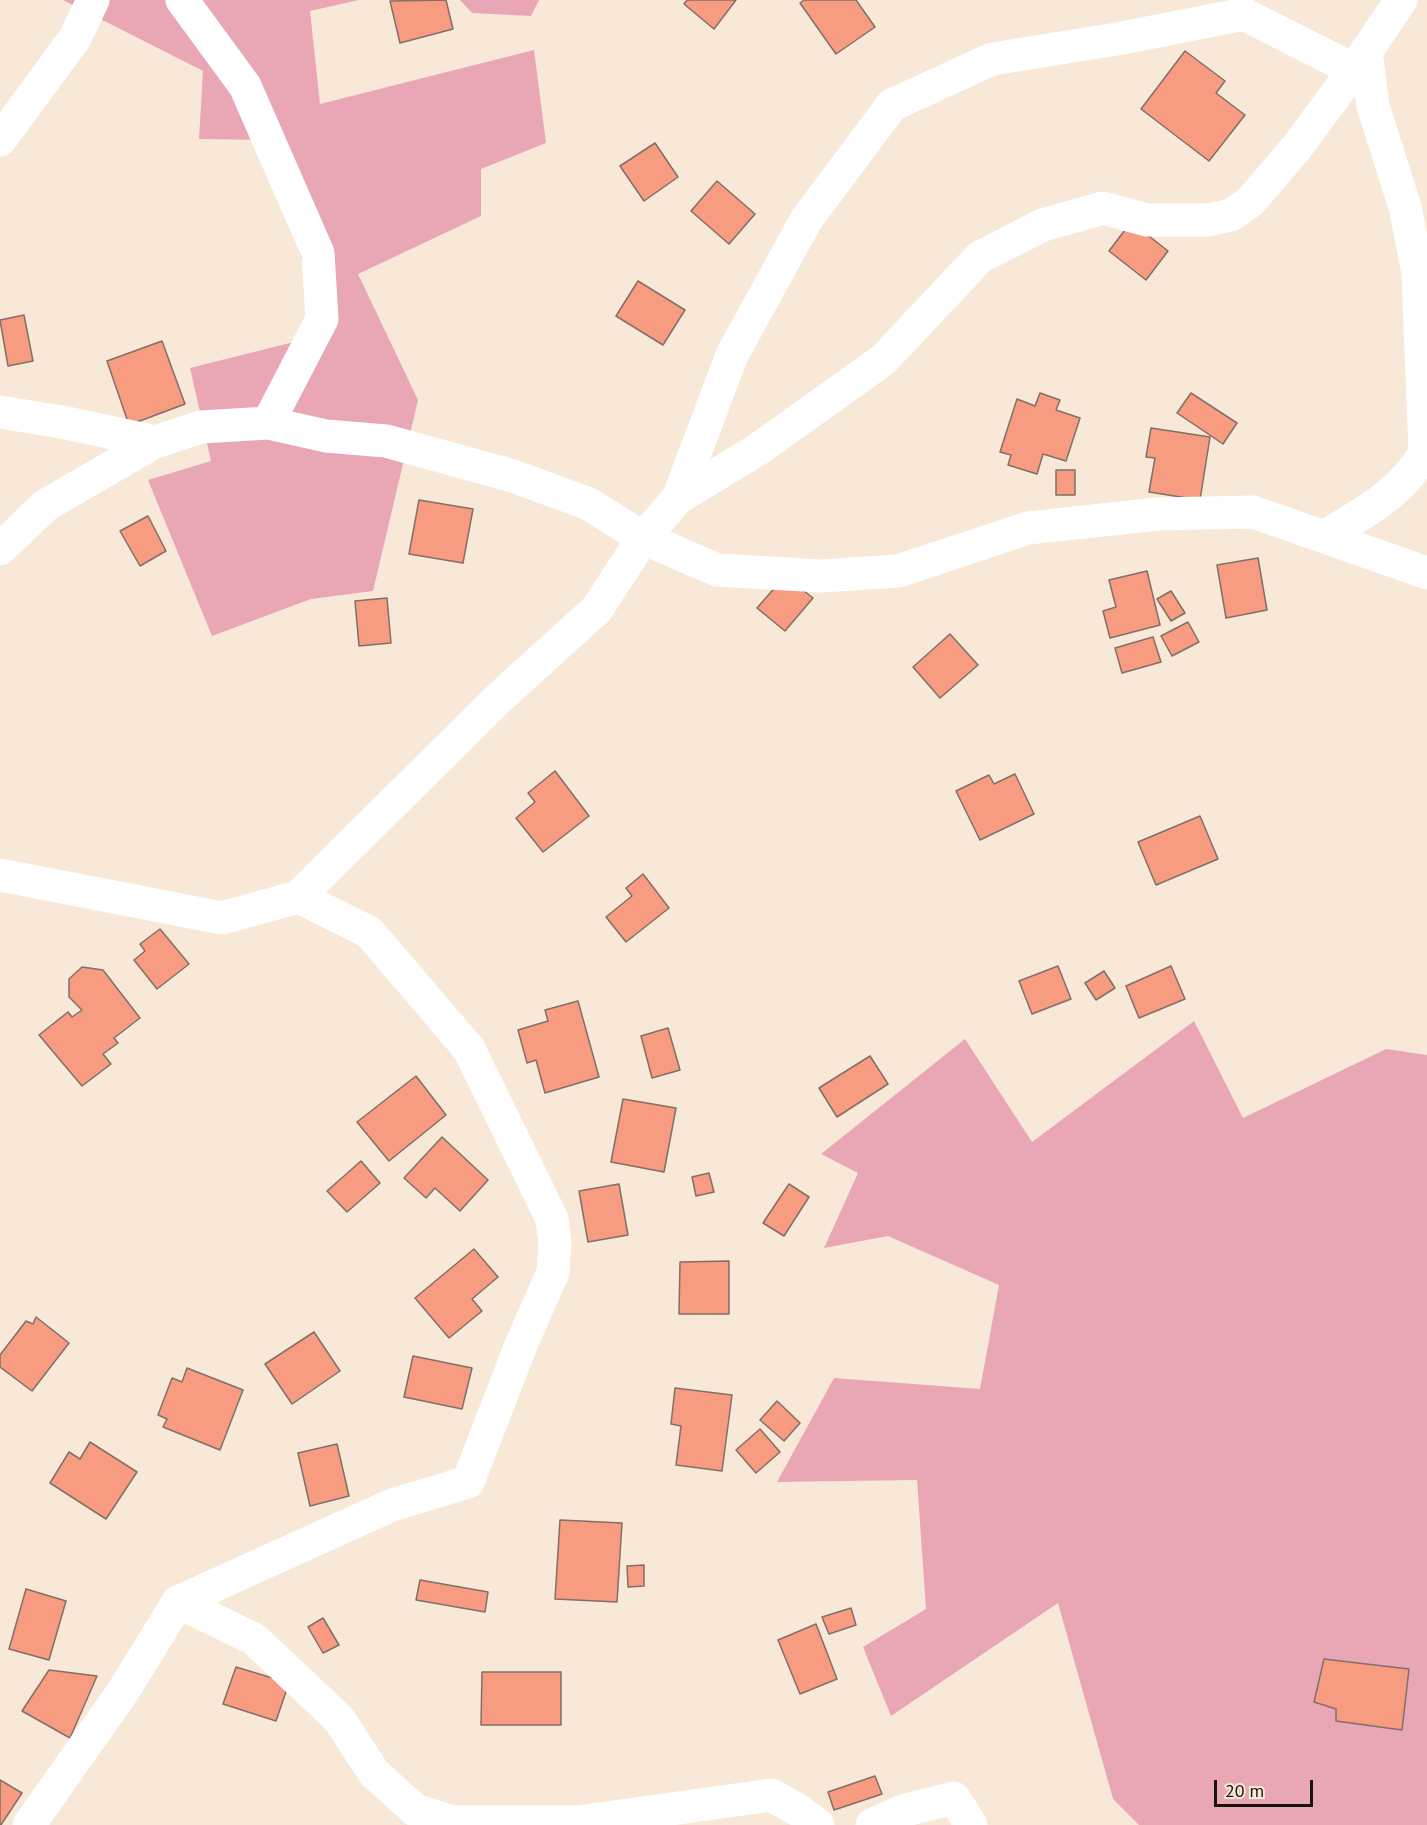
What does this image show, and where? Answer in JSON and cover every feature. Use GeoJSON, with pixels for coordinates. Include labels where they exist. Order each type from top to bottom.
{"type":"FeatureCollection","features":[{"type":"Feature","properties":{"kind":"street"},"geometry":{"type":"LineString","coordinates":[[0,140],[75,38],[93,0]]}},
{"type":"Feature","properties":{"kind":"street"},"geometry":{"type":"LineString","coordinates":[[182,0],[245,86],[318,253],[322,319],[268,423]]}},
{"type":"Feature","properties":{"kind":"street"},"geometry":{"type":"LineString","coordinates":[[0,875],[222,918],[298,897],[499,698],[597,609],[643,538],[678,498],[757,450],[884,360],[980,257],[1043,225],[1103,208],[1146,220],[1208,220],[1231,215],[1250,202],[1297,147],[1401,0]]}},
{"type":"Feature","properties":{"kind":"street"},"geometry":{"type":"LineString","coordinates":[[678,498],[732,355],[794,241],[806,220],[892,105],[992,59],[1117,39],[1244,14],[1360,61]]}},
{"type":"Feature","properties":{"kind":"street"},"geometry":{"type":"LineString","coordinates":[[1325,536],[1384,501],[1410,477],[1425,453],[1418,273],[1406,207],[1360,61]]}},
{"type":"Feature","properties":{"kind":"street"},"geometry":{"type":"LineString","coordinates":[[0,412],[62,422],[155,442]]}},
{"type":"Feature","properties":{"kind":"street"},"geometry":{"type":"LineString","coordinates":[[0,549],[46,505],[155,442],[201,427],[268,423],[326,436],[386,441],[513,476],[589,504],[643,538],[717,570],[821,576],[898,571],[1028,528],[1158,514],[1253,512],[1427,573]]}},
{"type":"Feature","properties":{"kind":"street"},"geometry":{"type":"LineString","coordinates":[[29,1825],[124,1690],[178,1602],[392,1505],[468,1482],[521,1345],[553,1272],[555,1243],[552,1219],[469,1049],[369,932],[298,897]]}},
{"type":"Feature","properties":{"kind":"street"},"geometry":{"type":"LineString","coordinates":[[178,1602],[254,1639],[339,1719],[374,1773],[415,1810],[452,1822],[578,1822],[771,1795],[798,1810],[818,1825]]}},
{"type":"Feature","properties":{"kind":"street"},"geometry":{"type":"LineString","coordinates":[[873,1825],[902,1810],[954,1798],[971,1825]]}},
{"type":"Feature","properties":{"kind":"shaded area"},"geometry":{"type":"Polygon","coordinates":[[[63,0],[359,0],[310,11],[320,104],[534,50],[546,143],[481,169],[481,216],[358,274],[418,400],[373,591],[311,599],[212,636],[148,480],[211,461],[190,368],[322,335],[270,140],[199,139],[203,71],[63,0]]]}},
{"type":"Feature","properties":{"kind":"shaded area"},"geometry":{"type":"Polygon","coordinates":[[[460,0],[539,0],[531,16],[472,13],[460,0]]]}},
{"type":"Feature","properties":{"kind":"shaded area"},"geometry":{"type":"Polygon","coordinates":[[[1194,1021],[1243,1118],[1386,1049],[1427,1055],[1427,1825],[1139,1825],[1113,1799],[1058,1603],[891,1716],[863,1647],[926,1609],[917,1480],[777,1482],[834,1378],[980,1389],[999,1285],[888,1236],[824,1248],[858,1173],[821,1154],[965,1039],[1032,1142],[1194,1021]]]}},
{"type":"Feature","properties":{"kind":"building"},"geometry":{"type":"Polygon","coordinates":[[[446,0],[453,29],[400,43],[390,1],[446,0]]]}},
{"type":"Feature","properties":{"kind":"building"},"geometry":{"type":"Polygon","coordinates":[[[687,0],[736,0],[714,29],[684,4],[687,0]]]}},
{"type":"Feature","properties":{"kind":"building"},"geometry":{"type":"Polygon","coordinates":[[[804,0],[856,0],[875,27],[836,54],[800,3],[804,0]]]}},
{"type":"Feature","properties":{"kind":"building"},"geometry":{"type":"Polygon","coordinates":[[[1185,51],[1225,81],[1216,93],[1245,115],[1209,161],[1141,109],[1185,51]]]}},
{"type":"Feature","properties":{"kind":"building"},"geometry":{"type":"Polygon","coordinates":[[[655,143],[678,177],[644,201],[620,166],[655,143]]]}},
{"type":"Feature","properties":{"kind":"building"},"geometry":{"type":"Polygon","coordinates":[[[717,181],[755,214],[729,244],[691,211],[717,181]]]}},
{"type":"Feature","properties":{"kind":"building"},"geometry":{"type":"Polygon","coordinates":[[[1131,222],[1168,251],[1146,280],[1109,251],[1131,222]]]}},
{"type":"Feature","properties":{"kind":"building"},"geometry":{"type":"Polygon","coordinates":[[[638,281],[685,310],[663,345],[616,316],[638,281]]]}},
{"type":"Feature","properties":{"kind":"building"},"geometry":{"type":"Polygon","coordinates":[[[24,315],[33,361],[8,366],[0,320],[24,315]]]}},
{"type":"Feature","properties":{"kind":"building"},"geometry":{"type":"Polygon","coordinates":[[[162,341],[185,404],[129,425],[107,361],[162,341]]]}},
{"type":"Feature","properties":{"kind":"building"},"geometry":{"type":"Polygon","coordinates":[[[1040,393],[1060,400],[1056,410],[1080,418],[1066,461],[1043,454],[1037,474],[1008,465],[1011,455],[1000,452],[1017,399],[1035,406],[1040,393]]]}},
{"type":"Feature","properties":{"kind":"building"},"geometry":{"type":"Polygon","coordinates":[[[1191,393],[1237,423],[1223,444],[1177,413],[1191,393]]]}},
{"type":"Feature","properties":{"kind":"building"},"geometry":{"type":"Polygon","coordinates":[[[1151,428],[1210,437],[1200,500],[1149,492],[1155,458],[1146,457],[1151,428]]]}},
{"type":"Feature","properties":{"kind":"building"},"geometry":{"type":"Polygon","coordinates":[[[1056,470],[1075,470],[1075,495],[1056,495],[1056,470]]]}},
{"type":"Feature","properties":{"kind":"building"},"geometry":{"type":"Polygon","coordinates":[[[419,500],[473,509],[463,563],[409,554],[419,500]]]}},
{"type":"Feature","properties":{"kind":"building"},"geometry":{"type":"Polygon","coordinates":[[[148,516],[166,551],[140,566],[120,531],[148,516]]]}},
{"type":"Feature","properties":{"kind":"building"},"geometry":{"type":"Polygon","coordinates":[[[1258,558],[1267,610],[1226,618],[1217,565],[1258,558]]]}},
{"type":"Feature","properties":{"kind":"building"},"geometry":{"type":"Polygon","coordinates":[[[1147,571],[1160,625],[1110,638],[1103,611],[1116,607],[1109,580],[1147,571]]]}},
{"type":"Feature","properties":{"kind":"building"},"geometry":{"type":"Polygon","coordinates":[[[785,576],[813,598],[785,631],[757,608],[785,576]]]}},
{"type":"Feature","properties":{"kind":"building"},"geometry":{"type":"Polygon","coordinates":[[[1171,591],[1185,613],[1171,621],[1157,599],[1171,591]]]}},
{"type":"Feature","properties":{"kind":"building"},"geometry":{"type":"Polygon","coordinates":[[[387,598],[391,643],[359,646],[355,601],[387,598]]]}},
{"type":"Feature","properties":{"kind":"building"},"geometry":{"type":"Polygon","coordinates":[[[1188,622],[1199,642],[1172,656],[1161,636],[1188,622]]]}},
{"type":"Feature","properties":{"kind":"building"},"geometry":{"type":"Polygon","coordinates":[[[950,634],[978,665],[940,698],[913,667],[950,634]]]}},
{"type":"Feature","properties":{"kind":"building"},"geometry":{"type":"Polygon","coordinates":[[[1153,637],[1161,662],[1122,673],[1115,648],[1153,637]]]}},
{"type":"Feature","properties":{"kind":"building"},"geometry":{"type":"Polygon","coordinates":[[[555,771],[589,816],[543,852],[516,818],[535,802],[528,793],[555,771]]]}},
{"type":"Feature","properties":{"kind":"building"},"geometry":{"type":"Polygon","coordinates":[[[1015,774],[1034,814],[980,840],[956,791],[989,775],[994,784],[1015,774]]]}},
{"type":"Feature","properties":{"kind":"building"},"geometry":{"type":"Polygon","coordinates":[[[1200,816],[1218,859],[1156,885],[1138,842],[1200,816]]]}},
{"type":"Feature","properties":{"kind":"building"},"geometry":{"type":"Polygon","coordinates":[[[643,874],[669,908],[626,942],[606,917],[632,896],[626,888],[643,874]]]}},
{"type":"Feature","properties":{"kind":"building"},"geometry":{"type":"Polygon","coordinates":[[[160,929],[189,964],[157,989],[134,960],[145,951],[140,944],[160,929]]]}},
{"type":"Feature","properties":{"kind":"building"},"geometry":{"type":"Polygon","coordinates":[[[1058,966],[1071,999],[1032,1014],[1019,981],[1058,966]]]}},
{"type":"Feature","properties":{"kind":"building"},"geometry":{"type":"Polygon","coordinates":[[[1171,966],[1185,999],[1139,1018],[1126,986],[1171,966]]]}},
{"type":"Feature","properties":{"kind":"building"},"geometry":{"type":"Polygon","coordinates":[[[82,967],[103,970],[140,1018],[114,1038],[118,1043],[103,1054],[111,1064],[82,1086],[39,1035],[68,1012],[72,1017],[82,1010],[69,997],[69,979],[82,967]]]}},
{"type":"Feature","properties":{"kind":"building"},"geometry":{"type":"Polygon","coordinates":[[[1104,971],[1115,988],[1096,1000],[1085,983],[1104,971]]]}},
{"type":"Feature","properties":{"kind":"building"},"geometry":{"type":"Polygon","coordinates":[[[578,1001],[599,1077],[545,1093],[536,1060],[527,1063],[518,1030],[548,1021],[545,1010],[578,1001]]]}},
{"type":"Feature","properties":{"kind":"building"},"geometry":{"type":"Polygon","coordinates":[[[668,1028],[680,1070],[652,1078],[641,1036],[668,1028]]]}},
{"type":"Feature","properties":{"kind":"building"},"geometry":{"type":"Polygon","coordinates":[[[870,1056],[888,1084],[837,1117],[819,1088],[870,1056]]]}},
{"type":"Feature","properties":{"kind":"building"},"geometry":{"type":"Polygon","coordinates":[[[416,1076],[446,1115],[389,1161],[357,1122],[416,1076]]]}},
{"type":"Feature","properties":{"kind":"building"},"geometry":{"type":"Polygon","coordinates":[[[623,1099],[676,1108],[664,1172],[611,1162],[623,1099]]]}},
{"type":"Feature","properties":{"kind":"building"},"geometry":{"type":"Polygon","coordinates":[[[442,1137],[488,1180],[460,1211],[435,1188],[426,1198],[404,1178],[442,1137]]]}},
{"type":"Feature","properties":{"kind":"building"},"geometry":{"type":"Polygon","coordinates":[[[361,1161],[380,1183],[347,1212],[327,1191],[361,1161]]]}},
{"type":"Feature","properties":{"kind":"building"},"geometry":{"type":"Polygon","coordinates":[[[709,1173],[714,1192],[696,1196],[692,1177],[709,1173]]]}},
{"type":"Feature","properties":{"kind":"building"},"geometry":{"type":"Polygon","coordinates":[[[619,1184],[628,1235],[588,1242],[579,1191],[619,1184]]]}},
{"type":"Feature","properties":{"kind":"building"},"geometry":{"type":"Polygon","coordinates":[[[789,1184],[809,1197],[784,1236],[763,1223],[789,1184]]]}},
{"type":"Feature","properties":{"kind":"building"},"geometry":{"type":"Polygon","coordinates":[[[474,1249],[498,1277],[472,1299],[482,1311],[449,1338],[415,1298],[474,1249]]]}},
{"type":"Feature","properties":{"kind":"building"},"geometry":{"type":"Polygon","coordinates":[[[729,1261],[729,1314],[679,1314],[680,1262],[729,1261]]]}},
{"type":"Feature","properties":{"kind":"building"},"geometry":{"type":"Polygon","coordinates":[[[36,1317],[69,1343],[32,1391],[0,1367],[0,1355],[26,1321],[33,1324],[36,1317]]]}},
{"type":"Feature","properties":{"kind":"building"},"geometry":{"type":"Polygon","coordinates":[[[314,1332],[340,1371],[292,1404],[265,1364],[314,1332]]]}},
{"type":"Feature","properties":{"kind":"building"},"geometry":{"type":"Polygon","coordinates":[[[413,1356],[472,1368],[462,1409],[404,1397],[413,1356]]]}},
{"type":"Feature","properties":{"kind":"building"},"geometry":{"type":"Polygon","coordinates":[[[187,1368],[243,1390],[220,1450],[163,1427],[167,1419],[158,1415],[172,1378],[182,1382],[187,1368]]]}},
{"type":"Feature","properties":{"kind":"building"},"geometry":{"type":"Polygon","coordinates":[[[675,1388],[732,1395],[722,1471],[676,1465],[681,1426],[671,1424],[675,1388]]]}},
{"type":"Feature","properties":{"kind":"building"},"geometry":{"type":"Polygon","coordinates":[[[777,1401],[800,1423],[784,1441],[760,1420],[777,1401]]]}},
{"type":"Feature","properties":{"kind":"building"},"geometry":{"type":"Polygon","coordinates":[[[760,1429],[780,1452],[756,1473],[736,1450],[760,1429]]]}},
{"type":"Feature","properties":{"kind":"building"},"geometry":{"type":"Polygon","coordinates":[[[90,1442],[137,1472],[106,1519],[50,1483],[69,1452],[80,1459],[90,1442]]]}},
{"type":"Feature","properties":{"kind":"building"},"geometry":{"type":"Polygon","coordinates":[[[337,1444],[349,1496],[310,1506],[298,1453],[337,1444]]]}},
{"type":"Feature","properties":{"kind":"building"},"geometry":{"type":"Polygon","coordinates":[[[560,1520],[622,1523],[617,1602],[555,1599],[560,1520]]]}},
{"type":"Feature","properties":{"kind":"building"},"geometry":{"type":"Polygon","coordinates":[[[644,1565],[644,1586],[628,1587],[627,1566],[644,1565]]]}},
{"type":"Feature","properties":{"kind":"building"},"geometry":{"type":"Polygon","coordinates":[[[420,1580],[488,1592],[485,1612],[416,1600],[420,1580]]]}},
{"type":"Feature","properties":{"kind":"building"},"geometry":{"type":"Polygon","coordinates":[[[26,1589],[66,1601],[49,1660],[9,1649],[26,1589]]]}},
{"type":"Feature","properties":{"kind":"building"},"geometry":{"type":"Polygon","coordinates":[[[851,1608],[856,1625],[829,1634],[822,1617],[851,1608]]]}},
{"type":"Feature","properties":{"kind":"building"},"geometry":{"type":"Polygon","coordinates":[[[323,1618],[339,1645],[323,1653],[308,1627],[323,1618]]]}},
{"type":"Feature","properties":{"kind":"building"},"geometry":{"type":"Polygon","coordinates":[[[816,1624],[837,1679],[800,1694],[778,1640],[816,1624]]]}},
{"type":"Feature","properties":{"kind":"building"},"geometry":{"type":"Polygon","coordinates":[[[1324,1659],[1409,1669],[1402,1730],[1336,1721],[1336,1709],[1314,1702],[1324,1659]]]}},
{"type":"Feature","properties":{"kind":"building"},"geometry":{"type":"Polygon","coordinates":[[[236,1667],[289,1683],[276,1721],[223,1704],[236,1667]]]}},
{"type":"Feature","properties":{"kind":"building"},"geometry":{"type":"Polygon","coordinates":[[[49,1670],[97,1676],[70,1738],[22,1711],[49,1670]]]}},
{"type":"Feature","properties":{"kind":"building"},"geometry":{"type":"Polygon","coordinates":[[[482,1672],[561,1672],[561,1725],[481,1725],[482,1672]]]}},
{"type":"Feature","properties":{"kind":"building"},"geometry":{"type":"Polygon","coordinates":[[[875,1776],[882,1794],[834,1810],[828,1792],[875,1776]]]}},
{"type":"Feature","properties":{"kind":"building"},"geometry":{"type":"Polygon","coordinates":[[[0,1780],[22,1793],[1,1825],[0,1825],[0,1780]]]}}]}
